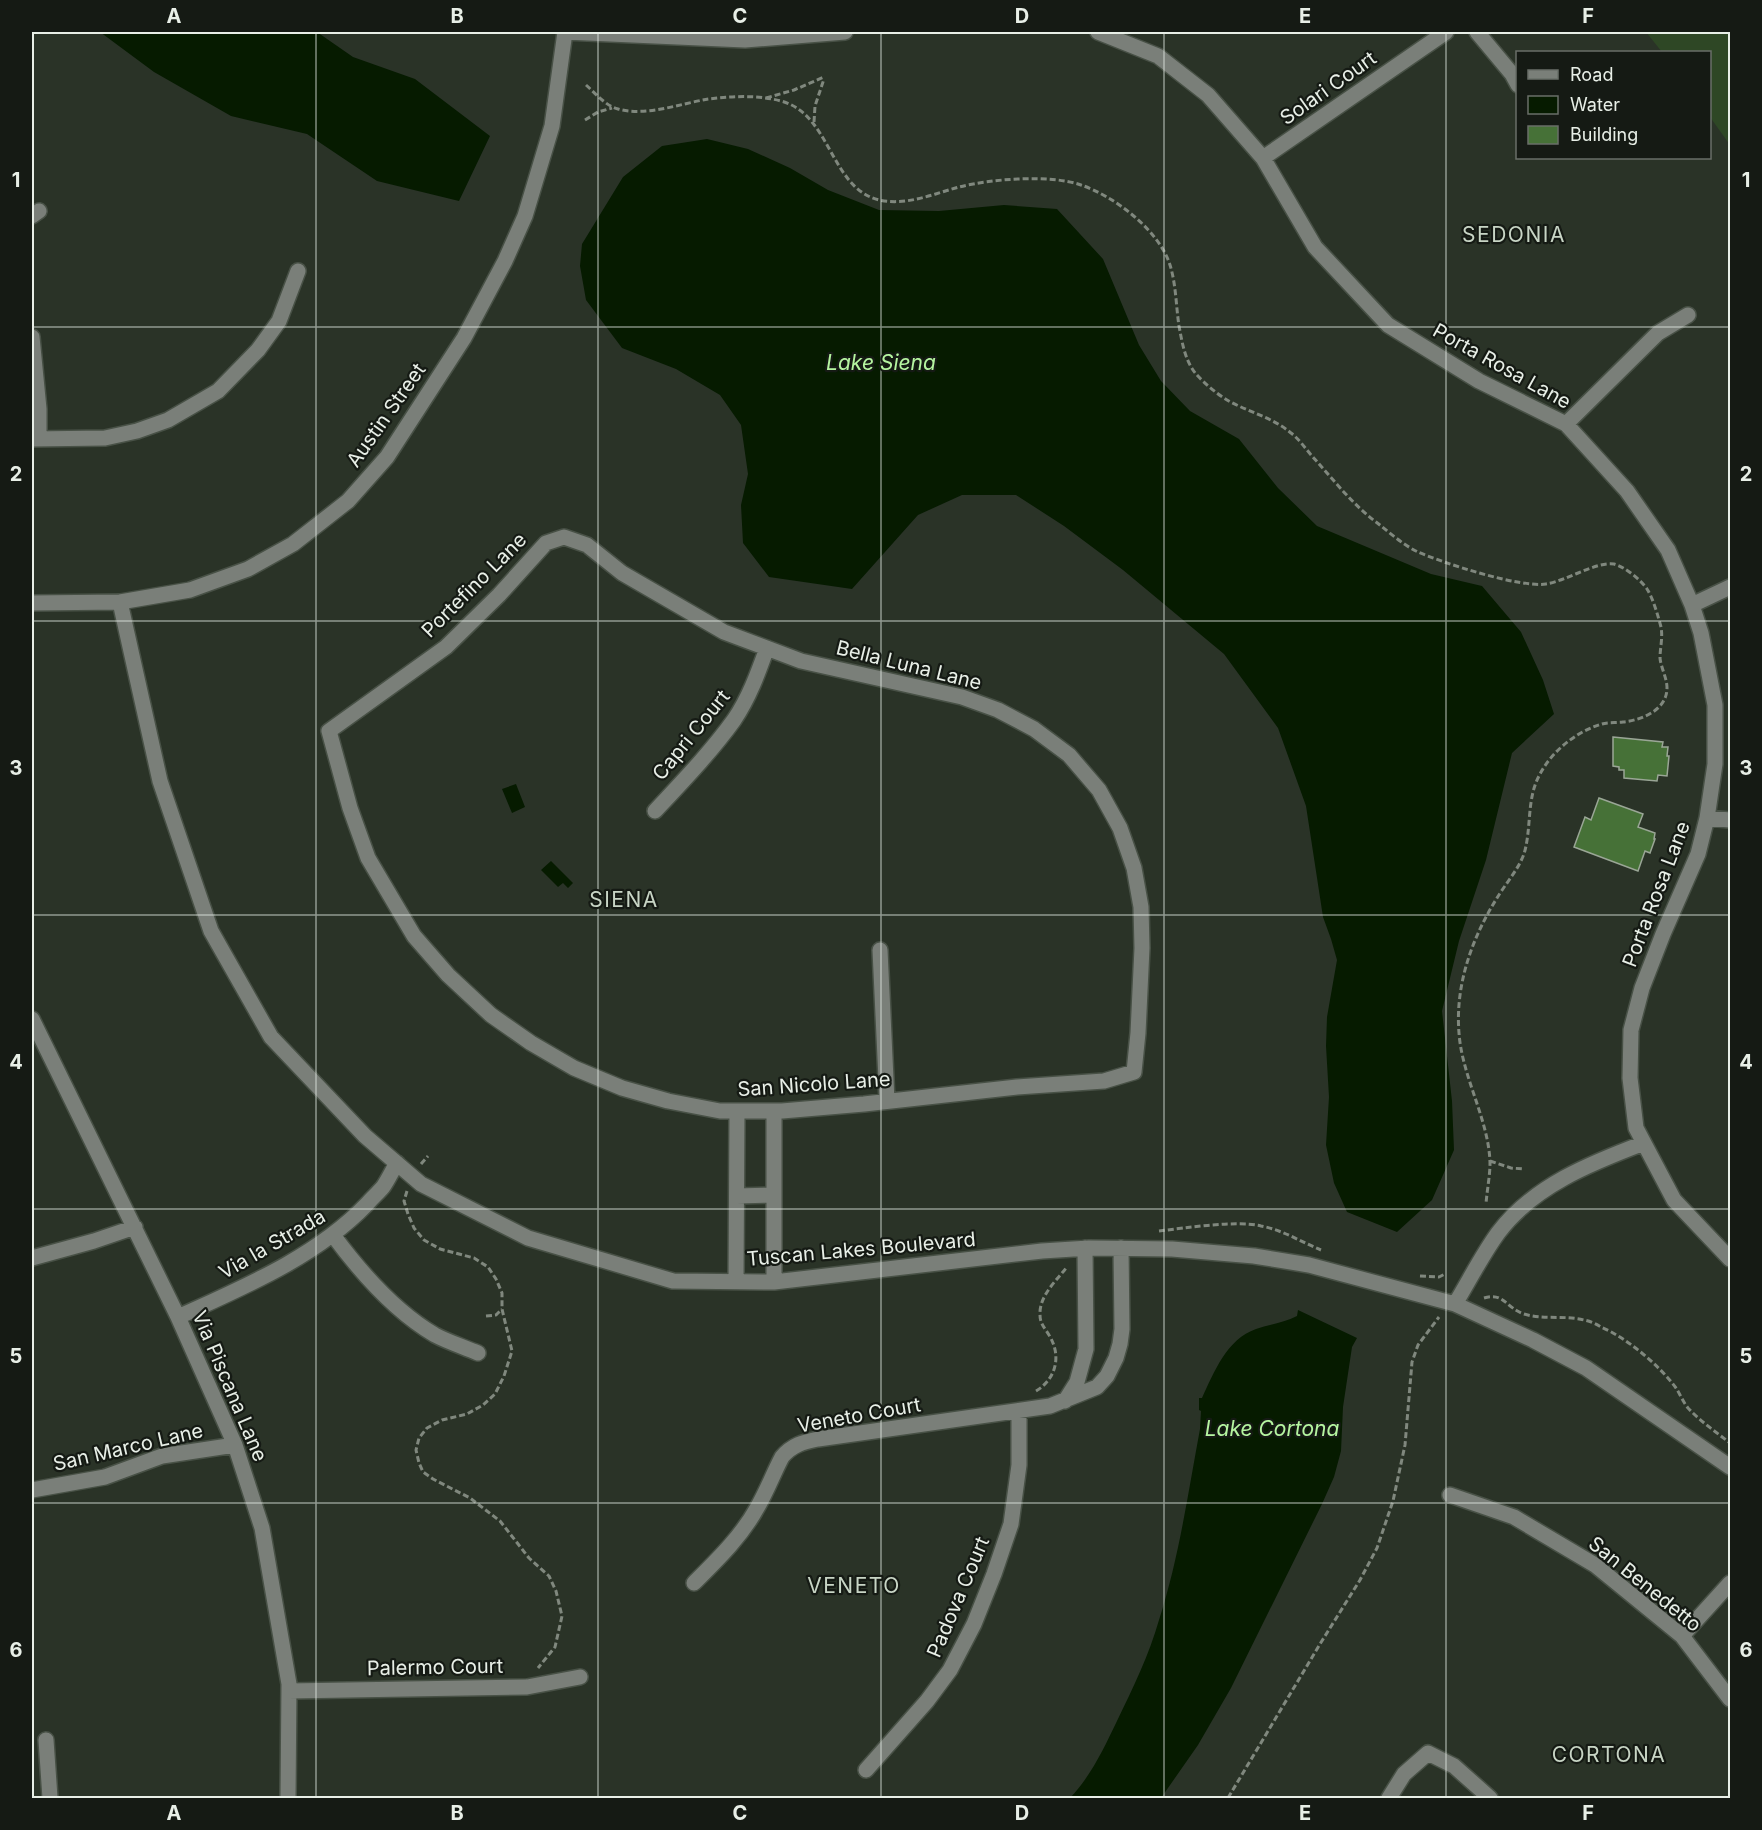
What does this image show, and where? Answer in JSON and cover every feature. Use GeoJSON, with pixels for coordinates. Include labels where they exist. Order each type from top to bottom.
{"type":"FeatureCollection","features":[{"type":"Feature","properties":{"kind":"street"},"geometry":{"type":"LineString","coordinates":[[565,32],[745,40],[844,32]]}},
{"type":"Feature","properties":{"kind":"street","name":"Austin Street"},"geometry":{"type":"LineString","coordinates":[[32,603],[120,602],[190,590],[248,569],[293,544],[348,501],[387,457],[464,338],[505,261],[525,216],[552,126],[565,32]]}},
{"type":"Feature","properties":{"kind":"street","name":"Porta Rosa Lane"},"geometry":{"type":"LineString","coordinates":[[1098,32],[1158,56],[1208,95],[1263,158],[1315,247],[1388,325],[1479,381],[1566,424],[1627,490],[1668,550],[1692,605],[1701,633],[1715,705],[1715,764],[1707,818],[1698,854],[1642,988],[1630,1030],[1630,1078],[1636,1128],[1674,1200],[1731,1259]]}},
{"type":"Feature","properties":{"kind":"street","name":"Solari Court"},"geometry":{"type":"LineString","coordinates":[[1263,158],[1446,32]]}},
{"type":"Feature","properties":{"kind":"street"},"geometry":{"type":"LineString","coordinates":[[1477,32],[1516,81]]}},
{"type":"Feature","properties":{"kind":"street"},"geometry":{"type":"LineString","coordinates":[[32,337],[39,409],[35,439],[105,438],[137,431],[168,420],[218,391],[258,351],[279,321],[298,271]]}},
{"type":"Feature","properties":{"kind":"street"},"geometry":{"type":"LineString","coordinates":[[1566,424],[1658,333],[1688,315]]}},
{"type":"Feature","properties":{"kind":"street","name":"Bella Luna Lane"},"geometry":{"type":"LineString","coordinates":[[564,537],[587,545],[622,573],[724,632],[801,661],[962,697],[998,710],[1034,729],[1068,755],[1100,790],[1124,838],[1134,868],[1141,907],[1142,948],[1134,1072]]}},
{"type":"Feature","properties":{"kind":"street","name":"Portefino Lane"},"geometry":{"type":"LineString","coordinates":[[329,731],[446,647],[499,595],[546,543],[564,537]]}},
{"type":"Feature","properties":{"kind":"street"},"geometry":{"type":"LineString","coordinates":[[1692,605],[1731,587]]}},
{"type":"Feature","properties":{"kind":"street","name":"Tuscan Lakes Boulevard"},"geometry":{"type":"LineString","coordinates":[[120,602],[160,781],[211,932],[271,1037],[364,1136],[422,1184],[528,1238],[672,1281],[774,1282],[1085,1248],[1172,1249],[1254,1256],[1309,1265],[1455,1304],[1533,1340],[1586,1368],[1731,1467]]}},
{"type":"Feature","properties":{"kind":"street","name":"Capri Court"},"geometry":{"type":"LineString","coordinates":[[655,811],[697,765],[734,719],[748,696],[767,648]]}},
{"type":"Feature","properties":{"kind":"street","name":"San Nicolo Lane"},"geometry":{"type":"LineString","coordinates":[[329,731],[368,858],[387,894],[414,936],[448,975],[491,1016],[566,1063],[622,1088],[668,1101],[720,1111],[774,1111],[1017,1087],[1104,1081],[1134,1072]]}},
{"type":"Feature","properties":{"kind":"street"},"geometry":{"type":"LineString","coordinates":[[1707,818],[1731,820]]}},
{"type":"Feature","properties":{"kind":"street"},"geometry":{"type":"LineString","coordinates":[[880,950],[887,1101]]}},
{"type":"Feature","properties":{"kind":"street","name":"Via Piscana Lane"},"geometry":{"type":"LineString","coordinates":[[32,1021],[135,1227],[235,1445],[262,1528],[289,1684],[288,1798]]}},
{"type":"Feature","properties":{"kind":"street"},"geometry":{"type":"LineString","coordinates":[[736,1281],[737,1111]]}},
{"type":"Feature","properties":{"kind":"street"},"geometry":{"type":"LineString","coordinates":[[774,1111],[774,1282]]}},
{"type":"Feature","properties":{"kind":"street"},"geometry":{"type":"LineString","coordinates":[[1455,1304],[1498,1233],[1522,1207],[1558,1180],[1644,1143]]}},
{"type":"Feature","properties":{"kind":"street","name":"Via la Strada"},"geometry":{"type":"LineString","coordinates":[[178,1317],[243,1287],[297,1258],[333,1235],[357,1215],[382,1188],[397,1163]]}},
{"type":"Feature","properties":{"kind":"street"},"geometry":{"type":"LineString","coordinates":[[737,1196],[774,1196]]}},
{"type":"Feature","properties":{"kind":"street"},"geometry":{"type":"LineString","coordinates":[[32,1258],[135,1227]]}},
{"type":"Feature","properties":{"kind":"street"},"geometry":{"type":"LineString","coordinates":[[333,1235],[370,1282],[410,1317],[436,1335],[478,1353]]}},
{"type":"Feature","properties":{"kind":"street"},"geometry":{"type":"LineString","coordinates":[[1065,1401],[1077,1382],[1086,1349],[1085,1248]]}},
{"type":"Feature","properties":{"kind":"street","name":"Veneto Court"},"geometry":{"type":"LineString","coordinates":[[694,1583],[724,1553],[739,1534],[757,1509],[782,1457],[798,1443],[1019,1412],[1050,1406],[1097,1387],[1107,1376],[1116,1358],[1122,1329],[1121,1248]]}},
{"type":"Feature","properties":{"kind":"street","name":"Padova Court"},"geometry":{"type":"LineString","coordinates":[[866,1770],[927,1701],[950,1670],[974,1624],[1011,1524],[1019,1465],[1019,1412]]}},
{"type":"Feature","properties":{"kind":"street","name":"San Marco Lane"},"geometry":{"type":"LineString","coordinates":[[32,1490],[105,1477],[162,1456],[235,1445]]}},
{"type":"Feature","properties":{"kind":"street","name":"San Benedetto"},"geometry":{"type":"LineString","coordinates":[[1450,1496],[1514,1517],[1595,1565],[1682,1636],[1731,1699]]}},
{"type":"Feature","properties":{"kind":"street"},"geometry":{"type":"LineString","coordinates":[[1682,1636],[1731,1583]]}},
{"type":"Feature","properties":{"kind":"street","name":"Palermo Court"},"geometry":{"type":"LineString","coordinates":[[289,1691],[527,1687],[580,1677]]}},
{"type":"Feature","properties":{"kind":"street"},"geometry":{"type":"LineString","coordinates":[[46,1740],[50,1798]]}},
{"type":"Feature","properties":{"kind":"street"},"geometry":{"type":"LineString","coordinates":[[1389,1798],[1404,1774],[1428,1753],[1454,1766],[1490,1798]]}},
{"type":"Feature","properties":{"kind":"path"},"geometry":{"type":"LineString","coordinates":[[764,99],[794,90],[824,77],[815,106],[814,123]]}},
{"type":"Feature","properties":{"kind":"path"},"geometry":{"type":"LineString","coordinates":[[586,85],[612,108]]}},
{"type":"Feature","properties":{"kind":"path"},"geometry":{"type":"LineString","coordinates":[[585,120],[598,112],[612,108],[628,111],[660,110],[710,99],[748,96],[779,100],[798,107],[814,123],[835,159],[853,183],[868,195],[880,200],[900,201],[923,198],[983,181],[1018,180],[1058,180],[1078,184],[1104,194],[1141,222],[1157,241],[1169,263],[1182,342],[1188,361],[1196,374],[1226,399],[1264,416],[1292,433],[1367,515],[1413,550],[1450,564],[1506,580],[1543,585],[1575,576],[1591,568],[1613,564],[1630,573],[1648,590],[1662,632],[1660,658],[1668,691],[1654,713],[1636,720],[1604,723],[1554,751],[1538,777],[1531,800],[1524,853],[1515,872],[1485,918],[1466,964],[1459,994],[1458,1026],[1461,1054],[1485,1132],[1490,1161],[1486,1203]]}},
{"type":"Feature","properties":{"kind":"path"},"geometry":{"type":"LineString","coordinates":[[428,1156],[412,1176],[404,1201],[414,1228],[424,1240],[440,1249],[474,1258],[488,1267],[502,1293],[502,1309],[512,1351],[495,1394],[483,1405],[467,1414],[442,1420],[427,1428],[419,1438],[416,1450],[423,1472],[470,1498],[500,1521],[529,1558],[549,1576],[556,1591],[562,1616],[560,1631],[555,1647],[535,1670]]}},
{"type":"Feature","properties":{"kind":"path"},"geometry":{"type":"LineString","coordinates":[[1490,1161],[1510,1168],[1524,1169]]}},
{"type":"Feature","properties":{"kind":"path"},"geometry":{"type":"LineString","coordinates":[[1032,1393],[1043,1387],[1054,1374],[1057,1360],[1055,1346],[1041,1324],[1039,1313],[1048,1290],[1067,1267]]}},
{"type":"Feature","properties":{"kind":"path"},"geometry":{"type":"LineString","coordinates":[[1484,1298],[1493,1295],[1524,1314],[1584,1320],[1604,1328],[1626,1341],[1661,1371],[1687,1407],[1731,1443]]}},
{"type":"Feature","properties":{"kind":"path"},"geometry":{"type":"LineString","coordinates":[[486,1316],[496,1315],[502,1309]]}},
{"type":"Feature","properties":{"kind":"path"},"geometry":{"type":"LineString","coordinates":[[1228,1798],[1377,1548],[1393,1501],[1405,1445],[1412,1362],[1418,1345],[1441,1313]]}},
{"type":"Feature","properties":{"kind":"shaded area"},"geometry":{"type":"Polygon","coordinates":[[[1646,32],[1730,32],[1730,145],[1711,118],[1711,51],[1661,51],[1646,32]]]}},
{"type":"Feature","properties":{"kind":"water"},"geometry":{"type":"Polygon","coordinates":[[[100,32],[317,32],[353,57],[415,79],[490,136],[459,201],[377,181],[307,134],[231,116],[154,72],[100,32]]]}},
{"type":"Feature","properties":{"kind":"water","name":"Lake Siena"},"geometry":{"type":"Polygon","coordinates":[[[707,139],[748,149],[790,168],[828,190],[879,210],[939,211],[1004,205],[1057,209],[1103,259],[1139,345],[1161,381],[1190,411],[1239,439],[1278,488],[1317,526],[1431,574],[1482,586],[1521,632],[1543,680],[1554,714],[1512,753],[1486,860],[1459,941],[1442,1011],[1452,1101],[1454,1150],[1432,1200],[1397,1232],[1347,1212],[1334,1183],[1326,1145],[1329,1097],[1326,1046],[1327,1017],[1337,960],[1323,917],[1306,806],[1278,728],[1224,654],[1123,570],[1064,526],[1016,495],[962,495],[918,515],[852,589],[769,577],[743,543],[741,505],[748,474],[741,425],[720,395],[676,369],[622,348],[586,300],[580,266],[582,244],[623,177],[662,146],[707,139]]]}},
{"type":"Feature","properties":{"kind":"water"},"geometry":{"type":"Polygon","coordinates":[[[516,784],[525,807],[512,813],[502,789],[516,784]]]}},
{"type":"Feature","properties":{"kind":"water"},"geometry":{"type":"Polygon","coordinates":[[[551,861],[573,883],[568,888],[563,883],[558,887],[541,870],[551,861]]]}},
{"type":"Feature","properties":{"kind":"water","name":"Lake Cortona"},"geometry":{"type":"Polygon","coordinates":[[[1298,1310],[1357,1338],[1352,1347],[1343,1407],[1341,1451],[1334,1477],[1322,1504],[1231,1688],[1198,1745],[1161,1798],[1070,1798],[1091,1771],[1102,1751],[1135,1684],[1155,1633],[1178,1549],[1187,1501],[1200,1429],[1199,1398],[1202,1398],[1229,1348],[1237,1340],[1256,1329],[1297,1316],[1298,1310]]]}},
{"type":"Feature","properties":{"kind":"building"},"geometry":{"type":"Polygon","coordinates":[[[1613,737],[1663,742],[1662,747],[1668,747],[1667,776],[1658,775],[1657,781],[1624,778],[1624,770],[1613,766],[1613,737]]]}},
{"type":"Feature","properties":{"kind":"building"},"geometry":{"type":"Polygon","coordinates":[[[1599,798],[1643,814],[1638,827],[1655,833],[1650,853],[1645,851],[1638,871],[1574,847],[1585,817],[1591,820],[1599,798]]]}},
{"type":"Feature","properties":{"kind":"district","name":"SEDONIA"},"geometry":{"type":"Point","coordinates":[1514,235]}},
{"type":"Feature","properties":{"kind":"district","name":"SIENA"},"geometry":{"type":"Point","coordinates":[624,900]}},
{"type":"Feature","properties":{"kind":"district","name":"VENETO"},"geometry":{"type":"Point","coordinates":[854,1586]}},
{"type":"Feature","properties":{"kind":"district","name":"CORTONA"},"geometry":{"type":"Point","coordinates":[1609,1755]}}]}
